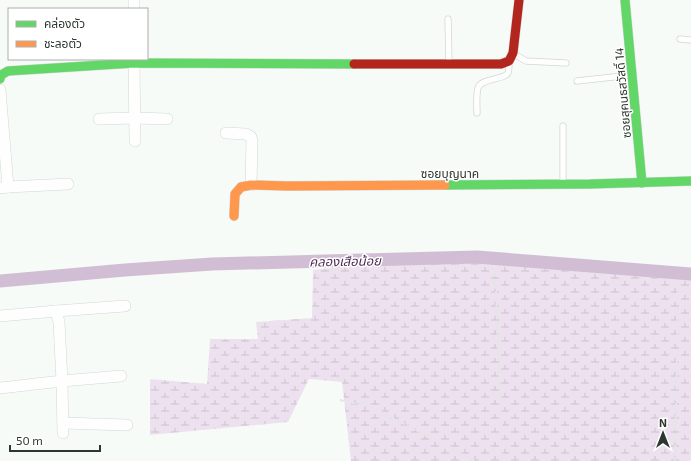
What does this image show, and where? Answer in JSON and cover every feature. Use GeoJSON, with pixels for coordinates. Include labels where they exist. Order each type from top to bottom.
{"type":"FeatureCollection","features":[{"type":"Feature","properties":{"kind":"street"},"geometry":{"type":"LineString","coordinates":[[0,79],[1,75],[8,71],[134,61],[501,64],[511,57],[519,0]]}},
{"type":"Feature","properties":{"kind":"street","name":"ซอยสุคนธสวัสดิ์ 14"},"geometry":{"type":"LineString","coordinates":[[625,0],[642,183]]}},
{"type":"Feature","properties":{"kind":"street"},"geometry":{"type":"LineString","coordinates":[[134,61],[135,141]]}},
{"type":"Feature","properties":{"kind":"street"},"geometry":{"type":"LineString","coordinates":[[0,90],[4,187],[68,184]]}},
{"type":"Feature","properties":{"kind":"street"},"geometry":{"type":"LineString","coordinates":[[99,119],[166,119]]}},
{"type":"Feature","properties":{"kind":"street"},"geometry":{"type":"LineString","coordinates":[[226,133],[246,134],[251,137],[252,141],[251,185],[241,187],[236,194],[234,216]]}},
{"type":"Feature","properties":{"kind":"street","name":"ซอยบุญนาค"},"geometry":{"type":"LineString","coordinates":[[251,185],[563,184],[691,181]]}},
{"type":"Feature","properties":{"kind":"street"},"geometry":{"type":"LineString","coordinates":[[0,316],[125,306]]}},
{"type":"Feature","properties":{"kind":"street"},"geometry":{"type":"LineString","coordinates":[[56,311],[59,322],[63,428],[127,425]]}},
{"type":"Feature","properties":{"kind":"street"},"geometry":{"type":"LineString","coordinates":[[0,388],[121,376]]}},
{"type":"Feature","properties":{"kind":"lane"},"geometry":{"type":"LineString","coordinates":[[448,19],[449,64]]}},
{"type":"Feature","properties":{"kind":"lane"},"geometry":{"type":"LineString","coordinates":[[680,40],[691,40]]}},
{"type":"Feature","properties":{"kind":"lane"},"geometry":{"type":"LineString","coordinates":[[477,113],[477,89],[480,84],[506,75],[511,57],[526,61],[566,63]]}},
{"type":"Feature","properties":{"kind":"lane"},"geometry":{"type":"LineString","coordinates":[[577,81],[632,75]]}},
{"type":"Feature","properties":{"kind":"lane"},"geometry":{"type":"LineString","coordinates":[[563,126],[563,184]]}},
{"type":"Feature","properties":{"kind":"path"},"geometry":{"type":"LineString","coordinates":[[495,273],[502,461]]}},
{"type":"Feature","properties":{"kind":"path"},"geometry":{"type":"LineString","coordinates":[[675,461],[678,288]]}},
{"type":"Feature","properties":{"kind":"path"},"geometry":{"type":"LineString","coordinates":[[340,400],[374,408],[475,461]]}},
{"type":"Feature","properties":{"kind":"green space"},"geometry":{"type":"Polygon","coordinates":[[[372,263],[477,263],[691,280],[691,461],[351,461],[342,382],[309,379],[288,422],[150,435],[150,379],[207,384],[210,339],[258,339],[256,322],[312,318],[313,270],[372,263]]]}},
{"type":"Feature","properties":{"kind":"waterway","name":"คลองเสือน้อย"},"geometry":{"type":"LineString","coordinates":[[0,281],[212,264],[477,257],[691,274]]}},
{"type":"Feature","properties":{"kind":"traffic: fast"},"geometry":{"type":"LineString","coordinates":[[625,0],[642,183]]}},
{"type":"Feature","properties":{"kind":"traffic: fast"},"geometry":{"type":"LineString","coordinates":[[0,79],[1,75],[8,71],[134,63],[354,64]]}},
{"type":"Feature","properties":{"kind":"traffic: fast"},"geometry":{"type":"LineString","coordinates":[[445,185],[590,184],[691,181]]}},
{"type":"Feature","properties":{"kind":"traffic: slow"},"geometry":{"type":"LineString","coordinates":[[234,216],[235,194],[241,187],[251,185],[445,185]]}},
{"type":"Feature","properties":{"kind":"traffic: jam"},"geometry":{"type":"LineString","coordinates":[[354,64],[501,64],[509,61],[513,53],[519,0]]}}]}
